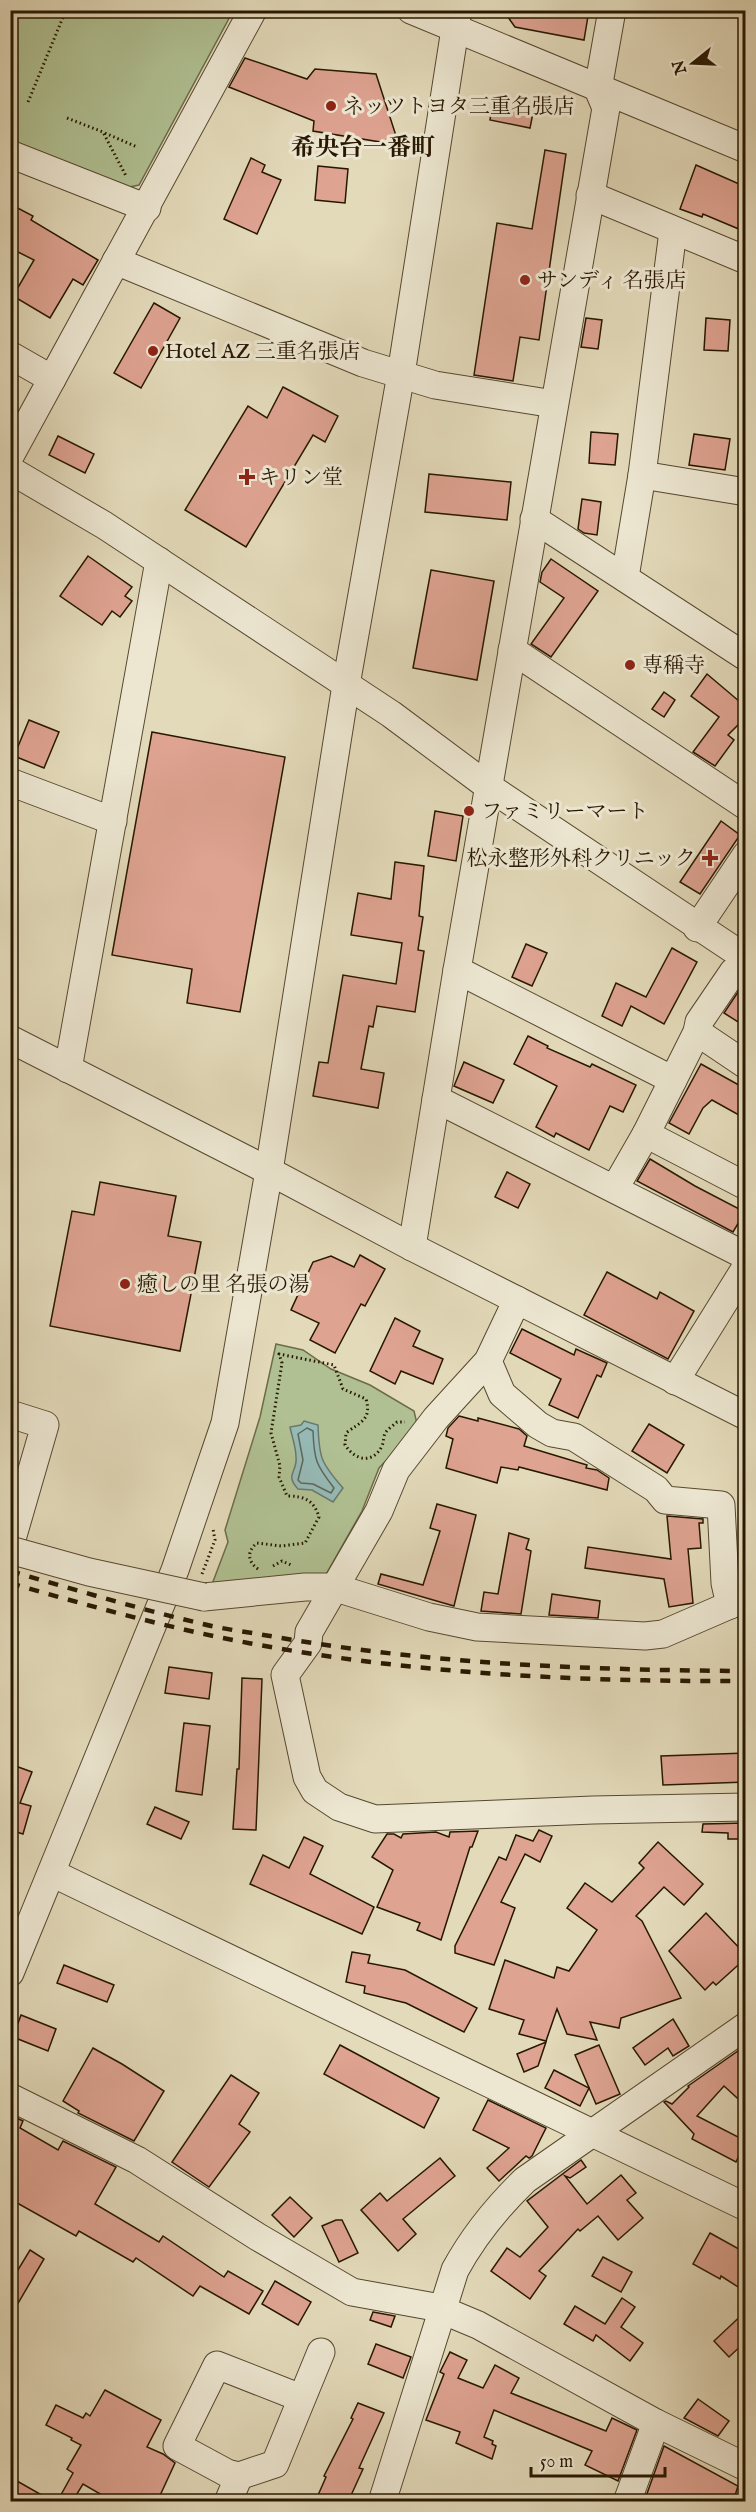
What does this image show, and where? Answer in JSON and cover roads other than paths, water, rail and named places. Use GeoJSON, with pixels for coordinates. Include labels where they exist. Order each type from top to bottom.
{"type":"FeatureCollection","features":[{"type":"Feature","properties":{"kind":"street"},"geometry":{"type":"LineString","coordinates":[[10,456],[253,10]]}},
{"type":"Feature","properties":{"kind":"street"},"geometry":{"type":"LineString","coordinates":[[411,10],[456,20],[598,89],[746,149]]}},
{"type":"Feature","properties":{"kind":"street"},"geometry":{"type":"LineString","coordinates":[[412,1247],[457,970],[606,108],[598,89],[612,10]]}},
{"type":"Feature","properties":{"kind":"street"},"geometry":{"type":"LineString","coordinates":[[10,1973],[176,1570],[225,1423],[346,685],[401,374],[456,20]]}},
{"type":"Feature","properties":{"kind":"street"},"geometry":{"type":"LineString","coordinates":[[10,154],[147,208]]}},
{"type":"Feature","properties":{"kind":"street"},"geometry":{"type":"LineString","coordinates":[[590,195],[746,260]]}},
{"type":"Feature","properties":{"kind":"street"},"geometry":{"type":"LineString","coordinates":[[625,577],[642,475],[673,231]]}},
{"type":"Feature","properties":{"kind":"street"},"geometry":{"type":"LineString","coordinates":[[116,261],[363,363],[435,385],[554,404]]}},
{"type":"Feature","properties":{"kind":"street"},"geometry":{"type":"LineString","coordinates":[[10,355],[52,379]]}},
{"type":"Feature","properties":{"kind":"street"},"geometry":{"type":"LineString","coordinates":[[10,471],[159,561],[391,714],[489,787],[697,928],[739,965],[699,1022],[697,1032],[646,1134],[615,1188]]}},
{"type":"Feature","properties":{"kind":"street"},"geometry":{"type":"LineString","coordinates":[[642,475],[746,492]]}},
{"type":"Feature","properties":{"kind":"street"},"geometry":{"type":"LineString","coordinates":[[534,519],[746,657]]}},
{"type":"Feature","properties":{"kind":"street"},"geometry":{"type":"LineString","coordinates":[[68,1069],[159,561]]}},
{"type":"Feature","properties":{"kind":"street"},"geometry":{"type":"LineString","coordinates":[[512,650],[746,806]]}},
{"type":"Feature","properties":{"kind":"street"},"geometry":{"type":"LineString","coordinates":[[10,782],[113,821]]}},
{"type":"Feature","properties":{"kind":"street"},"geometry":{"type":"LineString","coordinates":[[697,928],[746,855]]}},
{"type":"Feature","properties":{"kind":"street"},"geometry":{"type":"LineString","coordinates":[[457,970],[673,1080]]}},
{"type":"Feature","properties":{"kind":"street"},"geometry":{"type":"LineString","coordinates":[[697,1032],[746,1065]]}},
{"type":"Feature","properties":{"kind":"street"},"geometry":{"type":"LineString","coordinates":[[10,1039],[412,1247],[746,1416]]}},
{"type":"Feature","properties":{"kind":"street"},"geometry":{"type":"LineString","coordinates":[[436,1099],[746,1256]]}},
{"type":"Feature","properties":{"kind":"street"},"geometry":{"type":"LineString","coordinates":[[646,1134],[746,1186]]}},
{"type":"Feature","properties":{"kind":"street"},"geometry":{"type":"LineString","coordinates":[[675,1381],[746,1267]]}},
{"type":"Feature","properties":{"kind":"street"},"geometry":{"type":"LineString","coordinates":[[517,1300],[488,1360],[436,1418],[396,1470],[379,1511],[309,1632],[308,1643],[285,1675],[307,1778],[315,1791],[339,1807],[375,1819],[593,1810],[746,1807]]}},
{"type":"Feature","properties":{"kind":"street"},"geometry":{"type":"LineString","coordinates":[[10,1414],[45,1425],[10,1548],[89,1572],[203,1586],[333,1587],[429,1617],[477,1627],[645,1636],[663,1634],[737,1602],[725,1583],[721,1505],[665,1500],[656,1490],[574,1437],[552,1433],[538,1425],[502,1394],[488,1360]]}},
{"type":"Feature","properties":{"kind":"street"},"geometry":{"type":"LineString","coordinates":[[52,1873],[746,2207]]}},
{"type":"Feature","properties":{"kind":"street"},"geometry":{"type":"LineString","coordinates":[[382,2502],[448,2308],[455,2270],[471,2240],[493,2211],[525,2180],[746,2026]]}},
{"type":"Feature","properties":{"kind":"street"},"geometry":{"type":"LineString","coordinates":[[10,2097],[137,2160],[258,2238],[352,2292],[448,2308],[656,2423],[746,2467]]}},
{"type":"Feature","properties":{"kind":"street"},"geometry":{"type":"LineString","coordinates":[[302,2398],[217,2365],[177,2446],[227,2473],[238,2476],[275,2464],[321,2352]]}},
{"type":"Feature","properties":{"kind":"street"},"geometry":{"type":"LineString","coordinates":[[627,2502],[656,2423]]}},
{"type":"Feature","properties":{"kind":"street"},"geometry":{"type":"LineString","coordinates":[[228,2502],[238,2476]]}},
{"type":"Feature","properties":{"kind":"water"},"geometry":{"type":"Polygon","coordinates":[[[304,1421],[318,1425],[319,1445],[323,1460],[343,1488],[333,1502],[312,1490],[298,1489],[292,1480],[296,1457],[290,1427],[301,1425],[304,1421]]]}},
{"type":"Feature","properties":{"kind":"railway"},"geometry":{"type":"LineString","coordinates":[[10,1571],[208,1625],[329,1646],[507,1664],[746,1671]]}},
{"type":"Feature","properties":{"kind":"railway"},"geometry":{"type":"LineString","coordinates":[[10,1583],[195,1632],[331,1657],[469,1672],[538,1676],[746,1681]]}},
{"type":"Feature","properties":{"kind":"place","name":"ネッツトヨタ三重名張店"},"geometry":{"type":"Point","coordinates":[331,106]}},
{"type":"Feature","properties":{"kind":"place","name":"サンディ 名張店"},"geometry":{"type":"Point","coordinates":[525,280]}},
{"type":"Feature","properties":{"kind":"place","name":"Hotel AZ 三重名張店"},"geometry":{"type":"Point","coordinates":[153,351]}},
{"type":"Feature","properties":{"kind":"place","name":"キリン堂"},"geometry":{"type":"Point","coordinates":[247,477]}},
{"type":"Feature","properties":{"kind":"place","name":"専稱寺"},"geometry":{"type":"Point","coordinates":[630,665]}},
{"type":"Feature","properties":{"kind":"place","name":"ファミリーマート"},"geometry":{"type":"Point","coordinates":[469,811]}},
{"type":"Feature","properties":{"kind":"place","name":"松永整形外科クリニック"},"geometry":{"type":"Point","coordinates":[710,858]}},
{"type":"Feature","properties":{"kind":"place","name":"癒しの里 名張の湯"},"geometry":{"type":"Point","coordinates":[125,1284]}},
{"type":"Feature","properties":{"kind":"district","name":"希央台一番町"},"geometry":{"type":"Point","coordinates":[363,147]}}]}
